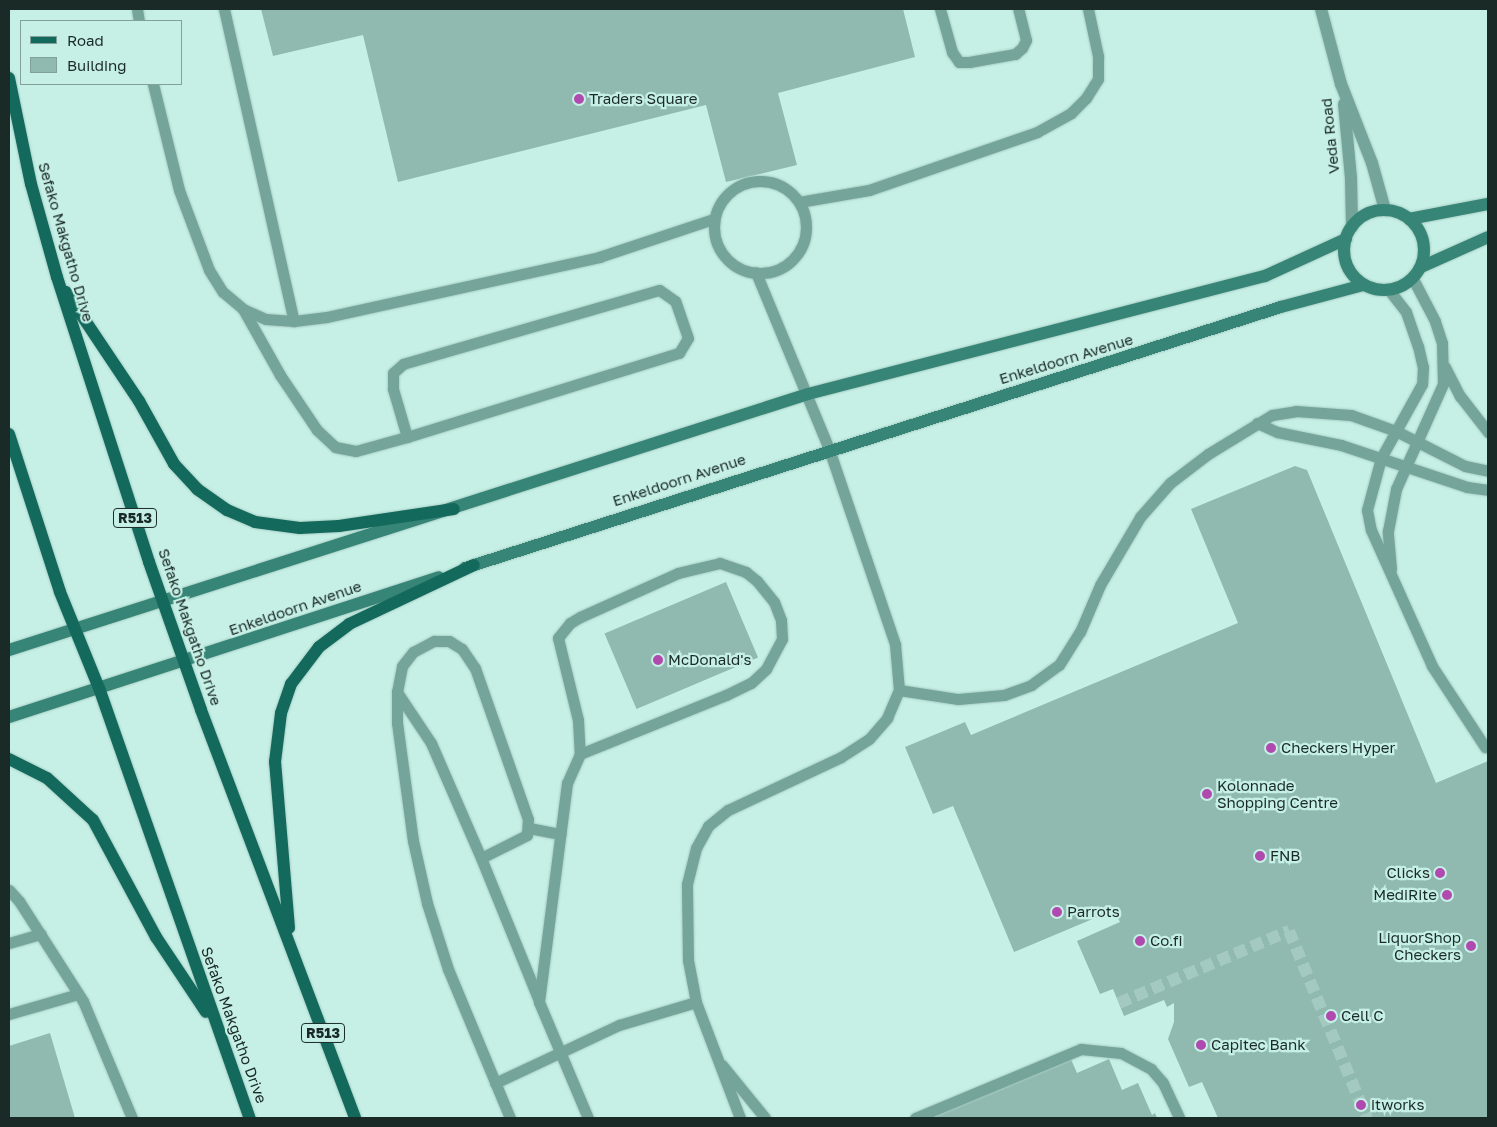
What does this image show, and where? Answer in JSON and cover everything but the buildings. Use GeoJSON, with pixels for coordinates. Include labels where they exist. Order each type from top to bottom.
{"type":"FeatureCollection","features":[{"type":"Feature","properties":{"kind":"main road","name":"Sefako Makgatho Drive"},"geometry":{"type":"LineString","coordinates":[[9,78],[31,184],[56,277],[163,602],[355,1118]]}},
{"type":"Feature","properties":{"kind":"main road"},"geometry":{"type":"LineString","coordinates":[[56,277],[139,401],[174,464],[197,489],[227,510],[255,522],[300,528],[339,526],[454,509]]}},
{"type":"Feature","properties":{"kind":"main road","name":"Sefako Makgatho Drive"},"geometry":{"type":"LineString","coordinates":[[9,434],[76,630],[99,688],[215,1024],[250,1118]]}},
{"type":"Feature","properties":{"kind":"main road"},"geometry":{"type":"LineString","coordinates":[[291,948],[274,762],[281,713],[291,684],[319,647],[349,624],[474,565]]}},
{"type":"Feature","properties":{"kind":"main road"},"geometry":{"type":"LineString","coordinates":[[9,759],[34,770],[59,787],[93,820],[156,937],[215,1024]]}},
{"type":"Feature","properties":{"kind":"street"},"geometry":{"type":"LineString","coordinates":[[1321,9],[1341,84]]}},
{"type":"Feature","properties":{"kind":"street","name":"Veda Road"},"geometry":{"type":"LineString","coordinates":[[1341,84],[1372,163],[1385,210]]}},
{"type":"Feature","properties":{"kind":"street","name":"Veda Road"},"geometry":{"type":"LineString","coordinates":[[1341,84],[1351,178],[1352,227]]}},
{"type":"Feature","properties":{"kind":"street"},"geometry":{"type":"LineString","coordinates":[[1409,219],[1424,241],[1421,267],[1413,278],[1390,290],[1363,285],[1347,265],[1346,239],[1352,227],[1366,214],[1385,210],[1409,219],[1488,204]]}},
{"type":"Feature","properties":{"kind":"street"},"geometry":{"type":"LineString","coordinates":[[1421,267],[1488,237]]}},
{"type":"Feature","properties":{"kind":"street","name":"Enkeldoorn Avenue"},"geometry":{"type":"LineString","coordinates":[[9,650],[454,509],[808,394],[1265,276],[1346,239]]}},
{"type":"Feature","properties":{"kind":"street","name":"Enkeldoorn Avenue"},"geometry":{"type":"LineString","coordinates":[[9,717],[184,662],[829,449],[1327,292],[1363,285]]}},
{"type":"Feature","properties":{"kind":"lane"},"geometry":{"type":"LineString","coordinates":[[224,9],[294,321]]}},
{"type":"Feature","properties":{"kind":"lane"},"geometry":{"type":"LineString","coordinates":[[940,9],[952,52],[959,62],[1015,54],[1022,48],[1026,40],[1018,9]]}},
{"type":"Feature","properties":{"kind":"lane"},"geometry":{"type":"LineString","coordinates":[[799,202],[869,190],[1037,132],[1071,113],[1086,98],[1098,78],[1098,56],[1088,9]]}},
{"type":"Feature","properties":{"kind":"lane"},"geometry":{"type":"LineString","coordinates":[[153,85],[179,190],[209,270],[222,292],[242,309],[265,319],[294,321],[327,317],[599,257],[713,219]]}},
{"type":"Feature","properties":{"kind":"lane"},"geometry":{"type":"LineString","coordinates":[[758,180],[774,182],[788,190],[799,202],[805,216],[803,245],[784,266],[756,273],[742,270],[730,263],[719,250],[714,235],[713,219],[719,204],[729,192],[742,183],[758,180]]}},
{"type":"Feature","properties":{"kind":"lane"},"geometry":{"type":"LineString","coordinates":[[740,1118],[713,1054],[696,1002],[688,960],[687,884],[696,848],[708,826],[728,810],[841,757],[869,739],[886,718],[899,690],[895,644],[829,449],[808,394],[756,273]]}},
{"type":"Feature","properties":{"kind":"lane"},"geometry":{"type":"LineString","coordinates":[[1392,572],[1388,531],[1396,489],[1419,442],[1443,384],[1444,365],[1435,321],[1413,278]]}},
{"type":"Feature","properties":{"kind":"lane"},"geometry":{"type":"LineString","coordinates":[[242,309],[280,376],[317,430],[335,447],[356,451],[407,437],[679,353],[688,338],[675,301],[659,290],[403,364],[393,373],[393,389],[407,437]]}},
{"type":"Feature","properties":{"kind":"lane"},"geometry":{"type":"LineString","coordinates":[[1390,290],[1406,312],[1423,366],[1422,384],[1381,458],[1367,510],[1371,530],[1392,572],[1432,666],[1485,747]]}},
{"type":"Feature","properties":{"kind":"lane"},"geometry":{"type":"LineString","coordinates":[[1444,365],[1460,396],[1488,432]]}},
{"type":"Feature","properties":{"kind":"lane"},"geometry":{"type":"LineString","coordinates":[[899,690],[958,699],[1004,696],[1031,685],[1058,665],[1080,632],[1100,585],[1140,517],[1170,483],[1257,423],[1272,415],[1296,411],[1325,412],[1370,420],[1419,442],[1464,466],[1488,472]]}},
{"type":"Feature","properties":{"kind":"lane"},"geometry":{"type":"LineString","coordinates":[[1257,423],[1277,432],[1341,445],[1467,487],[1488,490]]}},
{"type":"Feature","properties":{"kind":"lane"},"geometry":{"type":"LineString","coordinates":[[539,1002],[567,783],[580,754],[574,698],[558,646],[558,638],[570,622],[678,573],[720,563],[746,572],[758,581],[774,602],[781,620],[782,640],[766,669],[751,683],[726,695],[580,754]]}},
{"type":"Feature","properties":{"kind":"lane"},"geometry":{"type":"LineString","coordinates":[[510,1118],[448,969],[426,903],[406,792],[397,692],[402,666],[413,652],[434,641],[449,640],[462,649],[474,668],[529,828]]}},
{"type":"Feature","properties":{"kind":"lane"},"geometry":{"type":"LineString","coordinates":[[397,692],[431,743],[481,858],[588,1118]]}},
{"type":"Feature","properties":{"kind":"lane"},"geometry":{"type":"LineString","coordinates":[[529,828],[560,834]]}},
{"type":"Feature","properties":{"kind":"lane"},"geometry":{"type":"LineString","coordinates":[[481,858],[520,842],[529,828]]}},
{"type":"Feature","properties":{"kind":"lane"},"geometry":{"type":"LineString","coordinates":[[9,890],[41,934],[78,994],[132,1118]]}},
{"type":"Feature","properties":{"kind":"lane"},"geometry":{"type":"LineString","coordinates":[[9,943],[41,934]]}},
{"type":"Feature","properties":{"kind":"lane"},"geometry":{"type":"LineString","coordinates":[[9,1014],[78,994]]}},
{"type":"Feature","properties":{"kind":"lane"},"geometry":{"type":"LineString","coordinates":[[495,1083],[619,1025],[696,1002]]}},
{"type":"Feature","properties":{"kind":"lane"},"geometry":{"type":"LineString","coordinates":[[915,1118],[1081,1049],[1121,1053],[1151,1069],[1163,1083],[1179,1118]]}},
{"type":"Feature","properties":{"kind":"lane"},"geometry":{"type":"LineString","coordinates":[[713,1054],[764,1118]]}},
{"type":"Feature","properties":{"kind":"tunnel"},"geometry":{"type":"LineString","coordinates":[[1119,1003],[1289,931],[1367,1118]]}},
{"type":"Feature","properties":{"kind":"place","name":"Traders Square"},"geometry":{"type":"Point","coordinates":[579,99]}},
{"type":"Feature","properties":{"kind":"place","name":"McDonald's"},"geometry":{"type":"Point","coordinates":[658,660]}},
{"type":"Feature","properties":{"kind":"place","name":"Checkers Hyper"},"geometry":{"type":"Point","coordinates":[1271,748]}},
{"type":"Feature","properties":{"kind":"place","name":"Kolonnade Shopping Centre"},"geometry":{"type":"Point","coordinates":[1207,794]}},
{"type":"Feature","properties":{"kind":"place","name":"FNB"},"geometry":{"type":"Point","coordinates":[1260,856]}},
{"type":"Feature","properties":{"kind":"place","name":"Clicks"},"geometry":{"type":"Point","coordinates":[1440,873]}},
{"type":"Feature","properties":{"kind":"place","name":"MediRite"},"geometry":{"type":"Point","coordinates":[1447,895]}},
{"type":"Feature","properties":{"kind":"place","name":"Parrots"},"geometry":{"type":"Point","coordinates":[1057,912]}},
{"type":"Feature","properties":{"kind":"place","name":"Co.fi"},"geometry":{"type":"Point","coordinates":[1140,941]}},
{"type":"Feature","properties":{"kind":"place","name":"LiquorShop Checkers"},"geometry":{"type":"Point","coordinates":[1471,946]}},
{"type":"Feature","properties":{"kind":"place","name":"Cell C"},"geometry":{"type":"Point","coordinates":[1331,1016]}},
{"type":"Feature","properties":{"kind":"place","name":"Capitec Bank"},"geometry":{"type":"Point","coordinates":[1201,1045]}},
{"type":"Feature","properties":{"kind":"place","name":"itworks"},"geometry":{"type":"Point","coordinates":[1361,1105]}}]}
